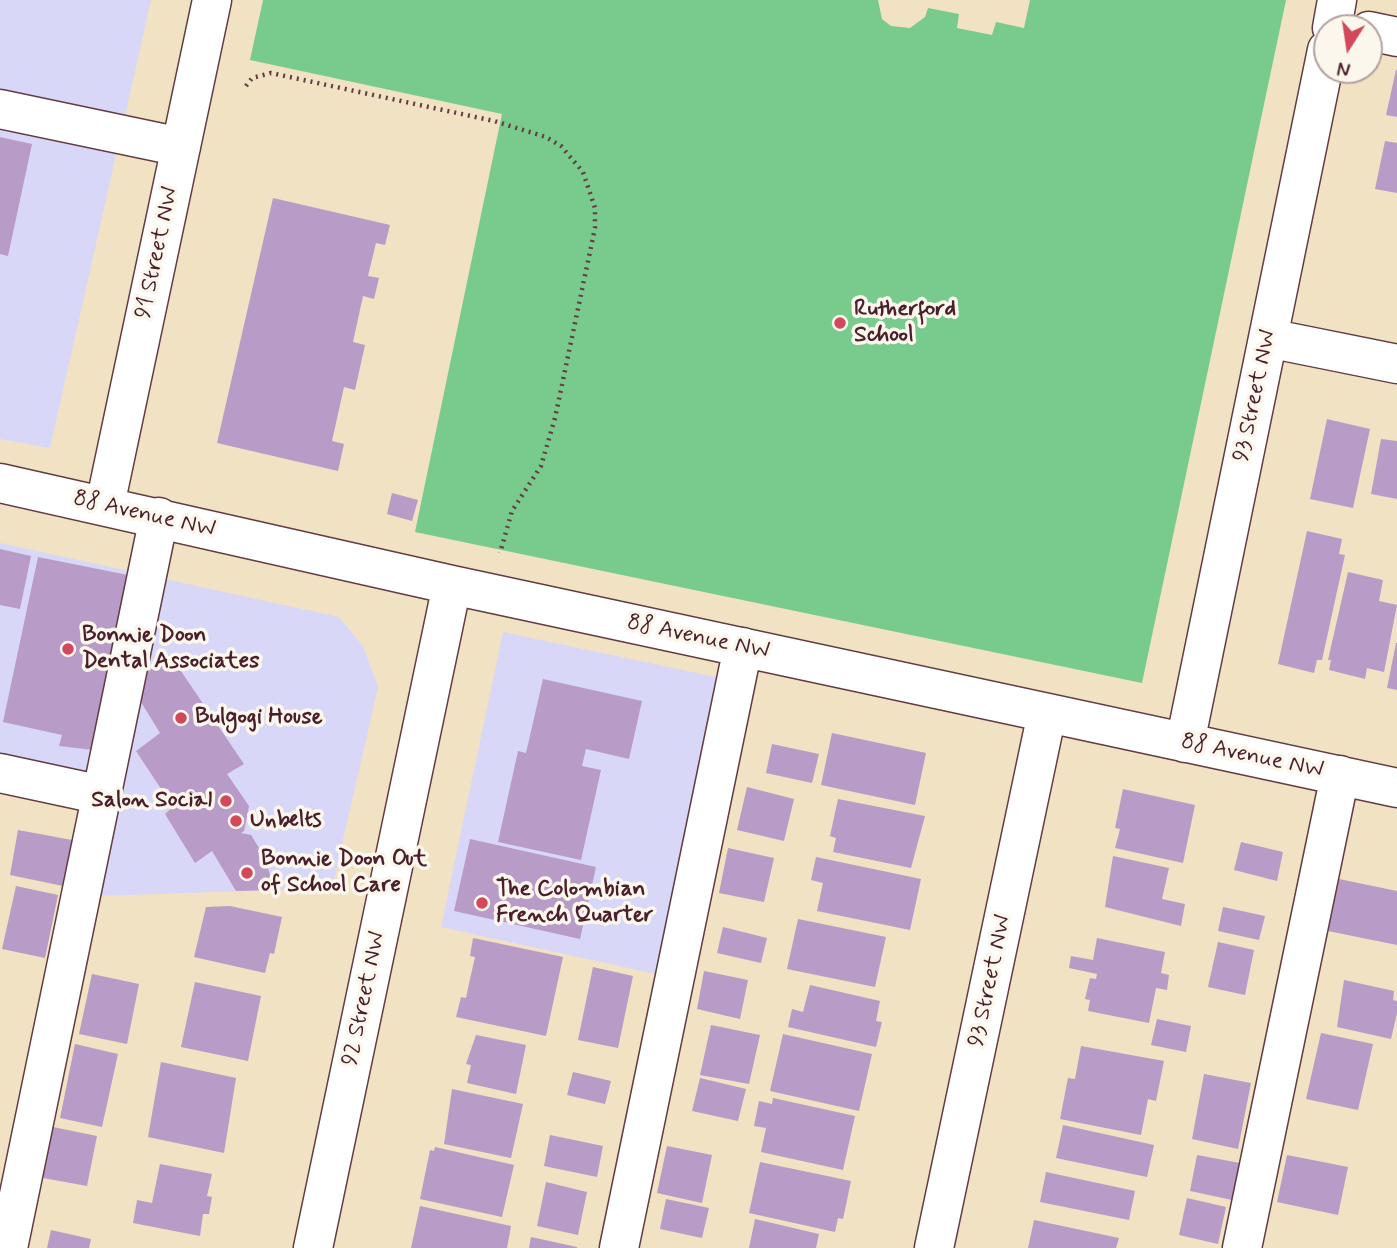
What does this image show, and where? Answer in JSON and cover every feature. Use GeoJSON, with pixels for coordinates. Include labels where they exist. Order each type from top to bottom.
{"type":"FeatureCollection","features":[{"type":"Feature","properties":{"kind":"street","name":"91 Street NW"},"geometry":{"type":"LineString","coordinates":[[105,505],[212,0]]}},
{"type":"Feature","properties":{"kind":"street","name":"93 Street NW"},"geometry":{"type":"LineString","coordinates":[[1185,743],[1268,338],[1328,84]]}},
{"type":"Feature","properties":{"kind":"street"},"geometry":{"type":"LineString","coordinates":[[0,109],[181,147]]}},
{"type":"Feature","properties":{"kind":"street"},"geometry":{"type":"LineString","coordinates":[[1268,338],[1397,364]]}},
{"type":"Feature","properties":{"kind":"street","name":"88 Avenue NW"},"geometry":{"type":"LineString","coordinates":[[0,483],[452,585],[1397,788]]}},
{"type":"Feature","properties":{"kind":"street"},"geometry":{"type":"LineString","coordinates":[[8,1248],[159,517]]}},
{"type":"Feature","properties":{"kind":"street","name":"92 Street NW"},"geometry":{"type":"LineString","coordinates":[[313,1248],[452,585]]}},
{"type":"Feature","properties":{"kind":"street"},"geometry":{"type":"LineString","coordinates":[[619,1248],[743,647]]}},
{"type":"Feature","properties":{"kind":"street","name":"93 Street NW"},"geometry":{"type":"LineString","coordinates":[[934,1248],[1047,713]]}},
{"type":"Feature","properties":{"kind":"street"},"geometry":{"type":"LineString","coordinates":[[0,773],[102,795]]}},
{"type":"Feature","properties":{"kind":"street"},"geometry":{"type":"LineString","coordinates":[[1242,1248],[1340,775]]}},
{"type":"Feature","properties":{"kind":"path"},"geometry":{"type":"LineString","coordinates":[[246,86],[252,78],[271,74],[494,121],[546,137],[561,146],[583,172],[595,208],[595,228],[555,418],[541,466],[512,511],[499,558]]}},
{"type":"Feature","properties":{"kind":"shaded area"},"geometry":{"type":"Polygon","coordinates":[[[0,0],[151,0],[50,448],[0,439],[0,0]]]}},
{"type":"Feature","properties":{"kind":"shaded area"},"geometry":{"type":"Polygon","coordinates":[[[0,543],[339,617],[363,646],[378,687],[332,888],[97,896],[116,811],[0,784],[0,543]]]}},
{"type":"Feature","properties":{"kind":"shaded area"},"geometry":{"type":"Polygon","coordinates":[[[503,632],[725,679],[665,976],[441,927],[503,632]]]}},
{"type":"Feature","properties":{"kind":"green space","name":"Rutherford School"},"geometry":{"type":"Polygon","coordinates":[[[263,0],[878,0],[882,19],[891,26],[910,28],[925,17],[928,8],[959,14],[957,28],[992,35],[996,22],[1024,28],[1030,0],[1286,0],[1142,683],[415,532],[502,114],[250,60],[263,0]]]}},
{"type":"Feature","properties":{"kind":"building"},"geometry":{"type":"Polygon","coordinates":[[[1397,70],[1397,117],[1386,115],[1397,70]]]}},
{"type":"Feature","properties":{"kind":"building"},"geometry":{"type":"Polygon","coordinates":[[[0,137],[32,144],[8,256],[0,254],[0,137]]]}},
{"type":"Feature","properties":{"kind":"building"},"geometry":{"type":"Polygon","coordinates":[[[1385,141],[1397,143],[1397,193],[1375,189],[1385,141]]]}},
{"type":"Feature","properties":{"kind":"building"},"geometry":{"type":"Polygon","coordinates":[[[273,198],[390,225],[385,245],[376,243],[368,276],[379,278],[374,299],[363,296],[353,342],[365,345],[355,390],[344,387],[332,441],[344,444],[338,471],[217,443],[273,198]]]}},
{"type":"Feature","properties":{"kind":"building"},"geometry":{"type":"Polygon","coordinates":[[[1327,419],[1370,429],[1353,508],[1310,499],[1327,419]]]}},
{"type":"Feature","properties":{"kind":"building"},"geometry":{"type":"Polygon","coordinates":[[[1381,439],[1397,441],[1397,499],[1371,494],[1381,439]]]}},
{"type":"Feature","properties":{"kind":"building"},"geometry":{"type":"Polygon","coordinates":[[[392,493],[418,500],[412,521],[387,514],[392,493]]]}},
{"type":"Feature","properties":{"kind":"building"},"geometry":{"type":"Polygon","coordinates":[[[1307,531],[1342,539],[1339,554],[1345,555],[1322,660],[1317,660],[1314,673],[1278,664],[1307,531]]]}},
{"type":"Feature","properties":{"kind":"building"},"geometry":{"type":"Polygon","coordinates":[[[0,549],[31,556],[20,609],[0,605],[0,549]]]}},
{"type":"Feature","properties":{"kind":"building","name":"Bonnie Doon Dental Associates"},"geometry":{"type":"Polygon","coordinates":[[[38,557],[133,576],[93,750],[59,746],[62,735],[3,722],[38,557]]]}},
{"type":"Feature","properties":{"kind":"building"},"geometry":{"type":"Polygon","coordinates":[[[1348,572],[1383,580],[1379,601],[1397,605],[1384,672],[1367,668],[1365,679],[1329,670],[1331,660],[1328,660],[1348,572]]]}},
{"type":"Feature","properties":{"kind":"building"},"geometry":{"type":"Polygon","coordinates":[[[1397,643],[1397,690],[1387,688],[1397,643]]]}},
{"type":"Feature","properties":{"kind":"building"},"geometry":{"type":"Polygon","coordinates":[[[170,655],[244,764],[227,774],[249,806],[244,831],[241,833],[251,835],[264,856],[275,890],[236,891],[212,851],[195,863],[165,814],[173,807],[136,751],[160,733],[141,702],[145,674],[170,655]]]}},
{"type":"Feature","properties":{"kind":"building"},"geometry":{"type":"Polygon","coordinates":[[[543,679],[642,701],[629,759],[586,749],[582,766],[601,770],[581,860],[498,842],[518,751],[526,753],[543,679]]]}},
{"type":"Feature","properties":{"kind":"building"},"geometry":{"type":"Polygon","coordinates":[[[832,733],[926,753],[915,805],[821,785],[832,733]]]}},
{"type":"Feature","properties":{"kind":"building"},"geometry":{"type":"Polygon","coordinates":[[[772,744],[819,754],[812,783],[766,773],[772,744]]]}},
{"type":"Feature","properties":{"kind":"building"},"geometry":{"type":"Polygon","coordinates":[[[747,787],[794,799],[784,841],[737,830],[747,787]]]}},
{"type":"Feature","properties":{"kind":"building"},"geometry":{"type":"Polygon","coordinates":[[[1123,789],[1195,805],[1183,863],[1115,848],[1120,829],[1115,828],[1123,789]]]}},
{"type":"Feature","properties":{"kind":"building"},"geometry":{"type":"Polygon","coordinates":[[[838,799],[925,816],[911,868],[833,852],[836,838],[830,836],[838,799]]]}},
{"type":"Feature","properties":{"kind":"building"},"geometry":{"type":"Polygon","coordinates":[[[18,830],[72,840],[63,886],[10,875],[18,830]]]}},
{"type":"Feature","properties":{"kind":"building"},"geometry":{"type":"Polygon","coordinates":[[[470,839],[596,867],[580,939],[454,911],[470,839]]]}},
{"type":"Feature","properties":{"kind":"building"},"geometry":{"type":"Polygon","coordinates":[[[1241,842],[1283,852],[1277,881],[1234,870],[1241,842]]]}},
{"type":"Feature","properties":{"kind":"building"},"geometry":{"type":"Polygon","coordinates":[[[728,848],[774,858],[764,902],[719,893],[728,848]]]}},
{"type":"Feature","properties":{"kind":"building"},"geometry":{"type":"Polygon","coordinates":[[[1113,856],[1169,868],[1162,899],[1185,904],[1181,926],[1105,907],[1113,856]]]}},
{"type":"Feature","properties":{"kind":"building"},"geometry":{"type":"Polygon","coordinates":[[[816,857],[921,879],[910,930],[817,911],[823,883],[811,880],[816,857]]]}},
{"type":"Feature","properties":{"kind":"building"},"geometry":{"type":"Polygon","coordinates":[[[1339,879],[1397,891],[1397,945],[1328,931],[1339,879]]]}},
{"type":"Feature","properties":{"kind":"building"},"geometry":{"type":"Polygon","coordinates":[[[16,886],[58,895],[45,958],[2,949],[16,886]]]}},
{"type":"Feature","properties":{"kind":"building"},"geometry":{"type":"Polygon","coordinates":[[[230,906],[282,917],[274,954],[270,953],[265,973],[194,957],[206,907],[230,906]]]}},
{"type":"Feature","properties":{"kind":"building"},"geometry":{"type":"Polygon","coordinates":[[[1223,907],[1265,916],[1259,940],[1218,931],[1223,907]]]}},
{"type":"Feature","properties":{"kind":"building"},"geometry":{"type":"Polygon","coordinates":[[[798,919],[886,937],[875,987],[787,969],[798,919]]]}},
{"type":"Feature","properties":{"kind":"building"},"geometry":{"type":"Polygon","coordinates":[[[723,927],[767,938],[761,963],[717,953],[723,927]]]}},
{"type":"Feature","properties":{"kind":"building"},"geometry":{"type":"Polygon","coordinates":[[[473,938],[563,957],[546,1036],[456,1017],[461,997],[466,998],[475,957],[470,956],[473,938]]]}},
{"type":"Feature","properties":{"kind":"building"},"geometry":{"type":"Polygon","coordinates":[[[1097,938],[1165,952],[1161,973],[1169,975],[1167,990],[1156,988],[1149,1023],[1088,1011],[1090,1000],[1085,999],[1090,978],[1096,979],[1097,974],[1069,968],[1071,956],[1093,960],[1097,938]]]}},
{"type":"Feature","properties":{"kind":"building"},"geometry":{"type":"Polygon","coordinates":[[[1218,942],[1254,950],[1245,995],[1208,987],[1218,942]]]}},
{"type":"Feature","properties":{"kind":"building"},"geometry":{"type":"Polygon","coordinates":[[[593,967],[633,976],[618,1048],[578,1040],[593,967]]]}},
{"type":"Feature","properties":{"kind":"building"},"geometry":{"type":"Polygon","coordinates":[[[704,971],[748,980],[740,1019],[697,1009],[704,971]]]}},
{"type":"Feature","properties":{"kind":"building"},"geometry":{"type":"Polygon","coordinates":[[[92,974],[139,984],[127,1044],[79,1034],[92,974]]]}},
{"type":"Feature","properties":{"kind":"building"},"geometry":{"type":"Polygon","coordinates":[[[1344,980],[1394,991],[1393,1000],[1397,1001],[1397,1013],[1391,1039],[1337,1027],[1344,980]]]}},
{"type":"Feature","properties":{"kind":"building"},"geometry":{"type":"Polygon","coordinates":[[[195,982],[261,996],[248,1061],[181,1047],[195,982]]]}},
{"type":"Feature","properties":{"kind":"building"},"geometry":{"type":"Polygon","coordinates":[[[810,985],[880,1001],[876,1021],[882,1022],[876,1047],[788,1027],[792,1009],[803,1012],[810,985]]]}},
{"type":"Feature","properties":{"kind":"building"},"geometry":{"type":"Polygon","coordinates":[[[1157,1019],[1191,1026],[1186,1052],[1151,1045],[1157,1019]]]}},
{"type":"Feature","properties":{"kind":"building"},"geometry":{"type":"Polygon","coordinates":[[[711,1025],[760,1035],[749,1084],[700,1075],[711,1025]]]}},
{"type":"Feature","properties":{"kind":"building"},"geometry":{"type":"Polygon","coordinates":[[[1321,1033],[1373,1044],[1358,1110],[1306,1099],[1321,1033]]]}},
{"type":"Feature","properties":{"kind":"building"},"geometry":{"type":"Polygon","coordinates":[[[783,1034],[872,1054],[859,1111],[770,1091],[783,1034]]]}},
{"type":"Feature","properties":{"kind":"building"},"geometry":{"type":"Polygon","coordinates":[[[476,1035],[526,1045],[516,1094],[467,1083],[471,1065],[466,1064],[476,1035]]]}},
{"type":"Feature","properties":{"kind":"building"},"geometry":{"type":"Polygon","coordinates":[[[75,1044],[118,1054],[102,1127],[60,1118],[75,1044]]]}},
{"type":"Feature","properties":{"kind":"building"},"geometry":{"type":"Polygon","coordinates":[[[1081,1046],[1164,1061],[1156,1101],[1148,1099],[1141,1135],[1060,1119],[1068,1078],[1075,1079],[1081,1046]]]}},
{"type":"Feature","properties":{"kind":"building"},"geometry":{"type":"Polygon","coordinates":[[[161,1062],[236,1078],[224,1153],[148,1137],[161,1062]]]}},
{"type":"Feature","properties":{"kind":"building"},"geometry":{"type":"Polygon","coordinates":[[[573,1072],[611,1081],[605,1104],[567,1095],[573,1072]]]}},
{"type":"Feature","properties":{"kind":"building"},"geometry":{"type":"Polygon","coordinates":[[[1204,1074],[1251,1083],[1238,1149],[1192,1139],[1204,1074]]]}},
{"type":"Feature","properties":{"kind":"building"},"geometry":{"type":"Polygon","coordinates":[[[700,1078],[746,1089],[738,1121],[692,1111],[700,1078]]]}},
{"type":"Feature","properties":{"kind":"building"},"geometry":{"type":"Polygon","coordinates":[[[452,1089],[523,1104],[511,1158],[444,1144],[452,1089]]]}},
{"type":"Feature","properties":{"kind":"building"},"geometry":{"type":"Polygon","coordinates":[[[773,1098],[855,1116],[843,1170],[761,1152],[766,1128],[754,1126],[759,1101],[772,1104],[773,1098]]]}},
{"type":"Feature","properties":{"kind":"building"},"geometry":{"type":"Polygon","coordinates":[[[1063,1125],[1154,1145],[1147,1177],[1056,1158],[1063,1125]]]}},
{"type":"Feature","properties":{"kind":"building"},"geometry":{"type":"Polygon","coordinates":[[[53,1127],[97,1136],[87,1186],[43,1178],[53,1127]]]}},
{"type":"Feature","properties":{"kind":"building"},"geometry":{"type":"Polygon","coordinates":[[[550,1135],[603,1146],[597,1177],[544,1166],[550,1135]]]}},
{"type":"Feature","properties":{"kind":"building"},"geometry":{"type":"Polygon","coordinates":[[[667,1146],[712,1155],[702,1203],[657,1193],[667,1146]]]}},
{"type":"Feature","properties":{"kind":"building"},"geometry":{"type":"Polygon","coordinates":[[[435,1147],[514,1165],[502,1217],[420,1199],[430,1150],[434,1151],[435,1147]]]}},
{"type":"Feature","properties":{"kind":"building"},"geometry":{"type":"Polygon","coordinates":[[[1197,1155],[1240,1163],[1232,1200],[1190,1191],[1197,1155]]]}},
{"type":"Feature","properties":{"kind":"building"},"geometry":{"type":"Polygon","coordinates":[[[1287,1155],[1348,1167],[1338,1215],[1277,1202],[1287,1155]]]}},
{"type":"Feature","properties":{"kind":"building"},"geometry":{"type":"Polygon","coordinates":[[[760,1162],[851,1181],[843,1219],[838,1218],[835,1232],[749,1213],[760,1162]]]}},
{"type":"Feature","properties":{"kind":"building"},"geometry":{"type":"Polygon","coordinates":[[[160,1164],[212,1174],[207,1196],[212,1197],[209,1214],[203,1214],[200,1236],[133,1223],[137,1200],[152,1203],[160,1164]]]}},
{"type":"Feature","properties":{"kind":"building"},"geometry":{"type":"Polygon","coordinates":[[[1046,1172],[1135,1191],[1129,1220],[1040,1202],[1046,1172]]]}},
{"type":"Feature","properties":{"kind":"building"},"geometry":{"type":"Polygon","coordinates":[[[546,1182],[587,1192],[578,1235],[537,1226],[546,1182]]]}},
{"type":"Feature","properties":{"kind":"building"},"geometry":{"type":"Polygon","coordinates":[[[1187,1198],[1226,1207],[1218,1244],[1179,1235],[1187,1198]]]}},
{"type":"Feature","properties":{"kind":"building"},"geometry":{"type":"Polygon","coordinates":[[[666,1199],[709,1208],[702,1238],[660,1229],[666,1199]]]}},
{"type":"Feature","properties":{"kind":"building"},"geometry":{"type":"Polygon","coordinates":[[[420,1206],[511,1226],[507,1248],[411,1248],[420,1206]]]}},
{"type":"Feature","properties":{"kind":"building"},"geometry":{"type":"Polygon","coordinates":[[[755,1219],[819,1234],[816,1248],[749,1248],[755,1219]]]}},
{"type":"Feature","properties":{"kind":"building"},"geometry":{"type":"Polygon","coordinates":[[[1034,1220],[1119,1238],[1116,1248],[1028,1248],[1034,1220]]]}},
{"type":"Feature","properties":{"kind":"building"},"geometry":{"type":"Polygon","coordinates":[[[51,1230],[91,1239],[89,1248],[47,1248],[51,1230]]]}},
{"type":"Feature","properties":{"kind":"building"},"geometry":{"type":"Polygon","coordinates":[[[531,1237],[577,1247],[577,1248],[529,1248],[531,1237]]]}},
{"type":"Feature","properties":{"kind":"place","name":"Rutherford School"},"geometry":{"type":"Point","coordinates":[840,323]}},
{"type":"Feature","properties":{"kind":"place","name":"Bonnie Doon Dental Associates"},"geometry":{"type":"Point","coordinates":[68,649]}},
{"type":"Feature","properties":{"kind":"place","name":"Bulgogi House"},"geometry":{"type":"Point","coordinates":[181,718]}},
{"type":"Feature","properties":{"kind":"place","name":"Salon Social"},"geometry":{"type":"Point","coordinates":[226,801]}},
{"type":"Feature","properties":{"kind":"place","name":"Unbelts"},"geometry":{"type":"Point","coordinates":[236,821]}},
{"type":"Feature","properties":{"kind":"place","name":"Bonnie Doon Out of School Care"},"geometry":{"type":"Point","coordinates":[247,873]}},
{"type":"Feature","properties":{"kind":"place","name":"The Colombian French Quarter"},"geometry":{"type":"Point","coordinates":[482,903]}}]}
